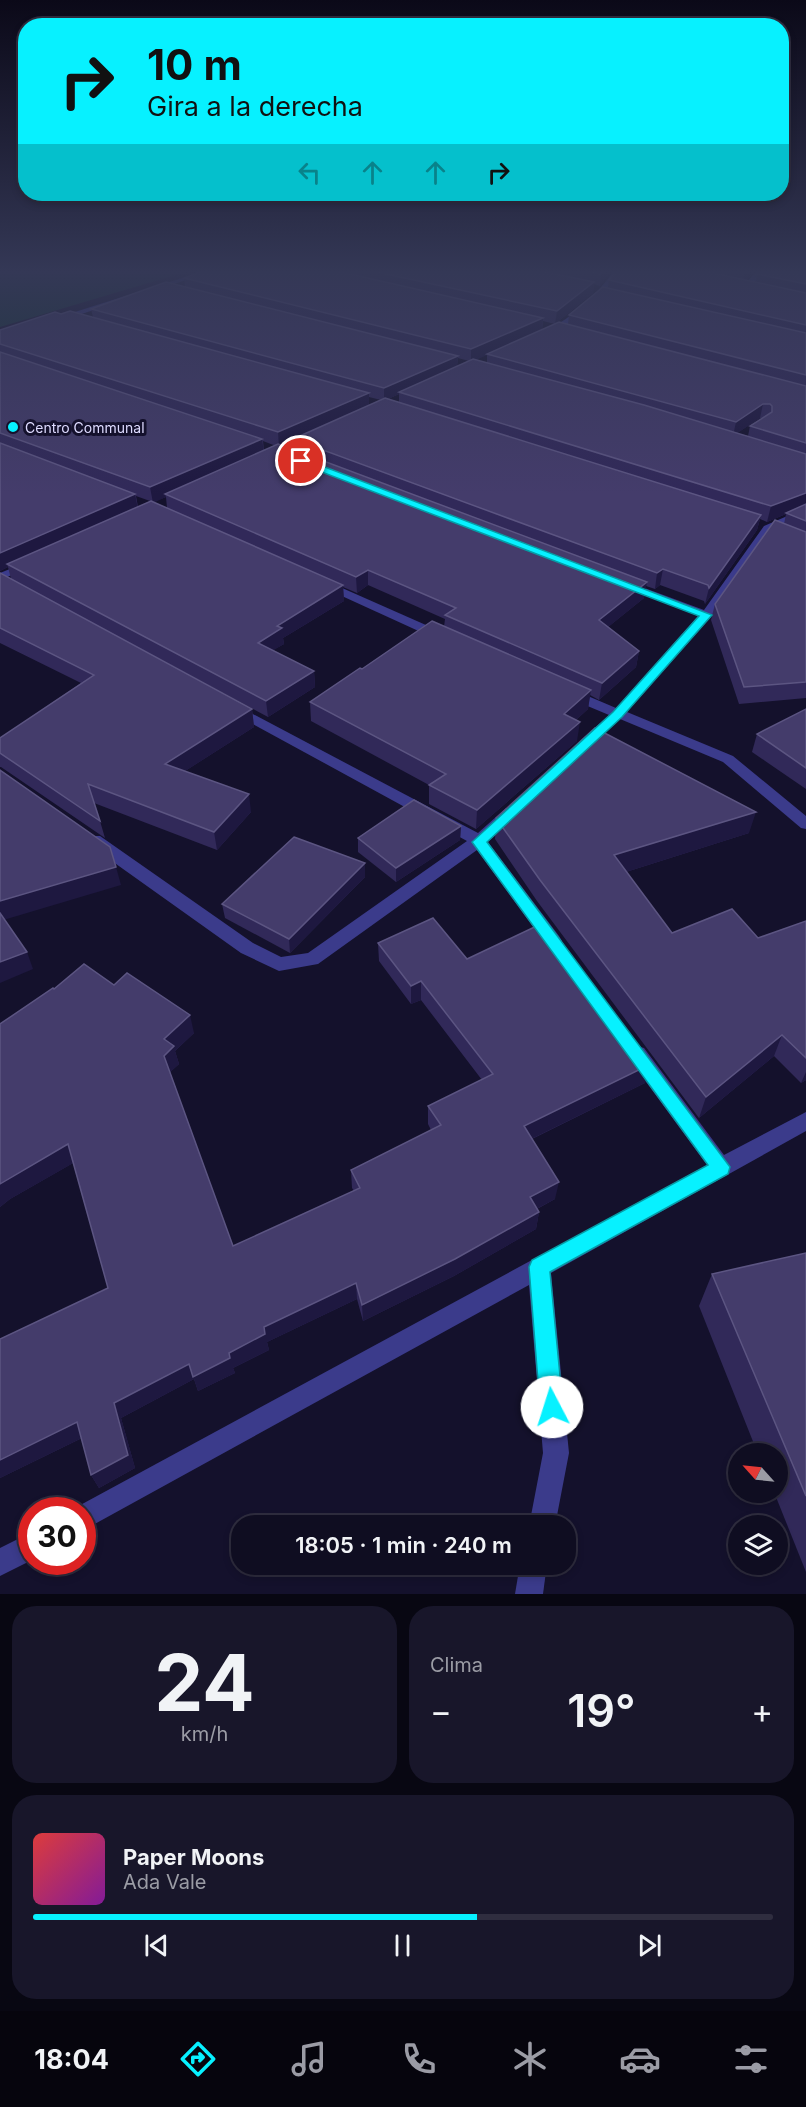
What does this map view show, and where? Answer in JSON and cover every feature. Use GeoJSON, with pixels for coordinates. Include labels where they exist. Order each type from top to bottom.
{"type":"FeatureCollection","features":[{"type":"Feature","properties":{"kind":"street"},"geometry":{"type":"LineString","coordinates":[[574,754],[617,714],[706,615],[762,527],[806,511]]}},
{"type":"Feature","properties":{"kind":"street"},"geometry":{"type":"LineString","coordinates":[[762,527],[787,536]]}},
{"type":"Feature","properties":{"kind":"street"},"geometry":{"type":"LineString","coordinates":[[3,581],[41,559]]}},
{"type":"Feature","properties":{"kind":"street"},"geometry":{"type":"LineString","coordinates":[[315,580],[456,643]]}},
{"type":"Feature","properties":{"kind":"street"},"geometry":{"type":"LineString","coordinates":[[619,582],[706,615]]}},
{"type":"Feature","properties":{"kind":"street"},"geometry":{"type":"LineString","coordinates":[[563,691],[728,759],[806,824]]}},
{"type":"Feature","properties":{"kind":"street"},"geometry":{"type":"LineString","coordinates":[[219,700],[479,842],[564,957]]}},
{"type":"Feature","properties":{"kind":"street"},"geometry":{"type":"LineString","coordinates":[[76,827],[248,948],[279,964],[312,959],[479,842],[522,802]]}},
{"type":"Feature","properties":{"kind":"street"},"geometry":{"type":"LineString","coordinates":[[628,1043],[721,1167]]}},
{"type":"Feature","properties":{"kind":"street"},"geometry":{"type":"LineString","coordinates":[[96,1510],[806,1121]]}},
{"type":"Feature","properties":{"kind":"street"},"geometry":{"type":"LineString","coordinates":[[539,1267],[556,1453],[544,1515]]}},
{"type":"Feature","properties":{"kind":"street"},"geometry":{"type":"LineString","coordinates":[[0,1563],[18,1553]]}},
{"type":"Feature","properties":{"kind":"street"},"geometry":{"type":"LineString","coordinates":[[529,1594],[532,1575]]}},
{"type":"Feature","properties":{"kind":"building"},"geometry":{"type":"Polygon","coordinates":[[[4,345],[195,345],[369,393],[278,432],[4,345]]]}},
{"type":"Feature","properties":{"kind":"building"},"geometry":{"type":"Polygon","coordinates":[[[226,345],[416,345],[458,356],[384,388],[226,345]]]}},
{"type":"Feature","properties":{"kind":"building"},"geometry":{"type":"Polygon","coordinates":[[[456,345],[479,345],[471,349],[456,345]]]}},
{"type":"Feature","properties":{"kind":"building"},"geometry":{"type":"Polygon","coordinates":[[[506,345],[649,345],[806,386],[806,443],[750,426],[772,412],[770,404],[763,404],[736,422],[487,354],[506,345]]]}},
{"type":"Feature","properties":{"kind":"building"},"geometry":{"type":"Polygon","coordinates":[[[689,345],[806,345],[806,375],[689,345]]]}},
{"type":"Feature","properties":{"kind":"building"},"geometry":{"type":"Polygon","coordinates":[[[0,352],[262,439],[150,487],[0,433],[0,352]]]}},
{"type":"Feature","properties":{"kind":"building"},"geometry":{"type":"Polygon","coordinates":[[[473,359],[644,405],[806,454],[806,493],[771,506],[399,392],[473,359]]]}},
{"type":"Feature","properties":{"kind":"building"},"geometry":{"type":"Polygon","coordinates":[[[385,398],[761,515],[709,588],[708,585],[663,569],[657,573],[293,439],[385,398]]]}},
{"type":"Feature","properties":{"kind":"building"},"geometry":{"type":"Polygon","coordinates":[[[0,443],[135,494],[0,553],[0,443]]]}},
{"type":"Feature","properties":{"kind":"building"},"geometry":{"type":"Polygon","coordinates":[[[278,444],[647,582],[599,620],[639,651],[602,683],[445,615],[456,608],[368,570],[356,577],[165,494],[278,444]]]}},
{"type":"Feature","properties":{"kind":"building"},"geometry":{"type":"Polygon","coordinates":[[[151,501],[343,585],[277,626],[282,628],[258,643],[314,671],[266,701],[7,564],[151,501]]]}},
{"type":"Feature","properties":{"kind":"building"},"geometry":{"type":"Polygon","coordinates":[[[806,504],[806,521],[786,513],[806,504]]]}},
{"type":"Feature","properties":{"kind":"building"},"geometry":{"type":"Polygon","coordinates":[[[775,520],[806,532],[806,682],[744,687],[715,604],[775,520]]]}},
{"type":"Feature","properties":{"kind":"building"},"geometry":{"type":"Polygon","coordinates":[[[0,573],[252,709],[165,764],[249,794],[214,832],[88,784],[100,821],[0,753],[0,738],[94,675],[0,628],[0,573]]]}},
{"type":"Feature","properties":{"kind":"building"},"geometry":{"type":"Polygon","coordinates":[[[432,621],[591,690],[564,714],[580,722],[477,810],[429,785],[446,774],[310,702],[432,621]]]}},
{"type":"Feature","properties":{"kind":"building"},"geometry":{"type":"Polygon","coordinates":[[[806,709],[806,768],[757,734],[806,709]]]}},
{"type":"Feature","properties":{"kind":"building"},"geometry":{"type":"Polygon","coordinates":[[[595,728],[756,812],[614,855],[672,933],[732,909],[758,938],[806,921],[806,1058],[782,1035],[706,1097],[540,880],[496,818],[595,728]]]}},
{"type":"Feature","properties":{"kind":"building"},"geometry":{"type":"Polygon","coordinates":[[[0,770],[110,847],[116,867],[0,901],[0,770]]]}},
{"type":"Feature","properties":{"kind":"building"},"geometry":{"type":"Polygon","coordinates":[[[414,800],[461,826],[396,868],[358,838],[414,800]]]}},
{"type":"Feature","properties":{"kind":"building"},"geometry":{"type":"Polygon","coordinates":[[[294,837],[365,863],[289,939],[222,904],[294,837]]]}},
{"type":"Feature","properties":{"kind":"building"},"geometry":{"type":"Polygon","coordinates":[[[0,913],[27,952],[0,962],[0,913]]]}},
{"type":"Feature","properties":{"kind":"building"},"geometry":{"type":"Polygon","coordinates":[[[433,918],[467,959],[543,923],[649,1065],[524,1126],[559,1182],[530,1197],[539,1212],[455,1259],[362,1305],[356,1283],[264,1327],[265,1334],[229,1353],[230,1358],[193,1377],[189,1364],[114,1403],[128,1455],[91,1475],[77,1422],[0,1460],[0,1339],[108,1288],[68,1144],[0,1184],[0,1024],[54,989],[84,964],[114,985],[127,973],[190,1015],[164,1039],[174,1046],[164,1056],[233,1246],[360,1188],[351,1170],[441,1125],[428,1106],[493,1074],[421,981],[411,986],[378,943],[433,918]]]}},
{"type":"Feature","properties":{"kind":"building"},"geometry":{"type":"Polygon","coordinates":[[[806,1253],[806,1496],[788,1453],[788,1443],[784,1443],[712,1274],[806,1253]]]}},
{"type":"Feature","properties":{"kind":"place","name":"Centro Communal"},"geometry":{"type":"Point","coordinates":[13,427]}},
{"type":"Feature","properties":{"kind":"route"},"geometry":{"type":"LineString","coordinates":[[301,461],[706,615],[617,714],[479,842],[721,1167],[539,1267],[552,1407]]}}]}
